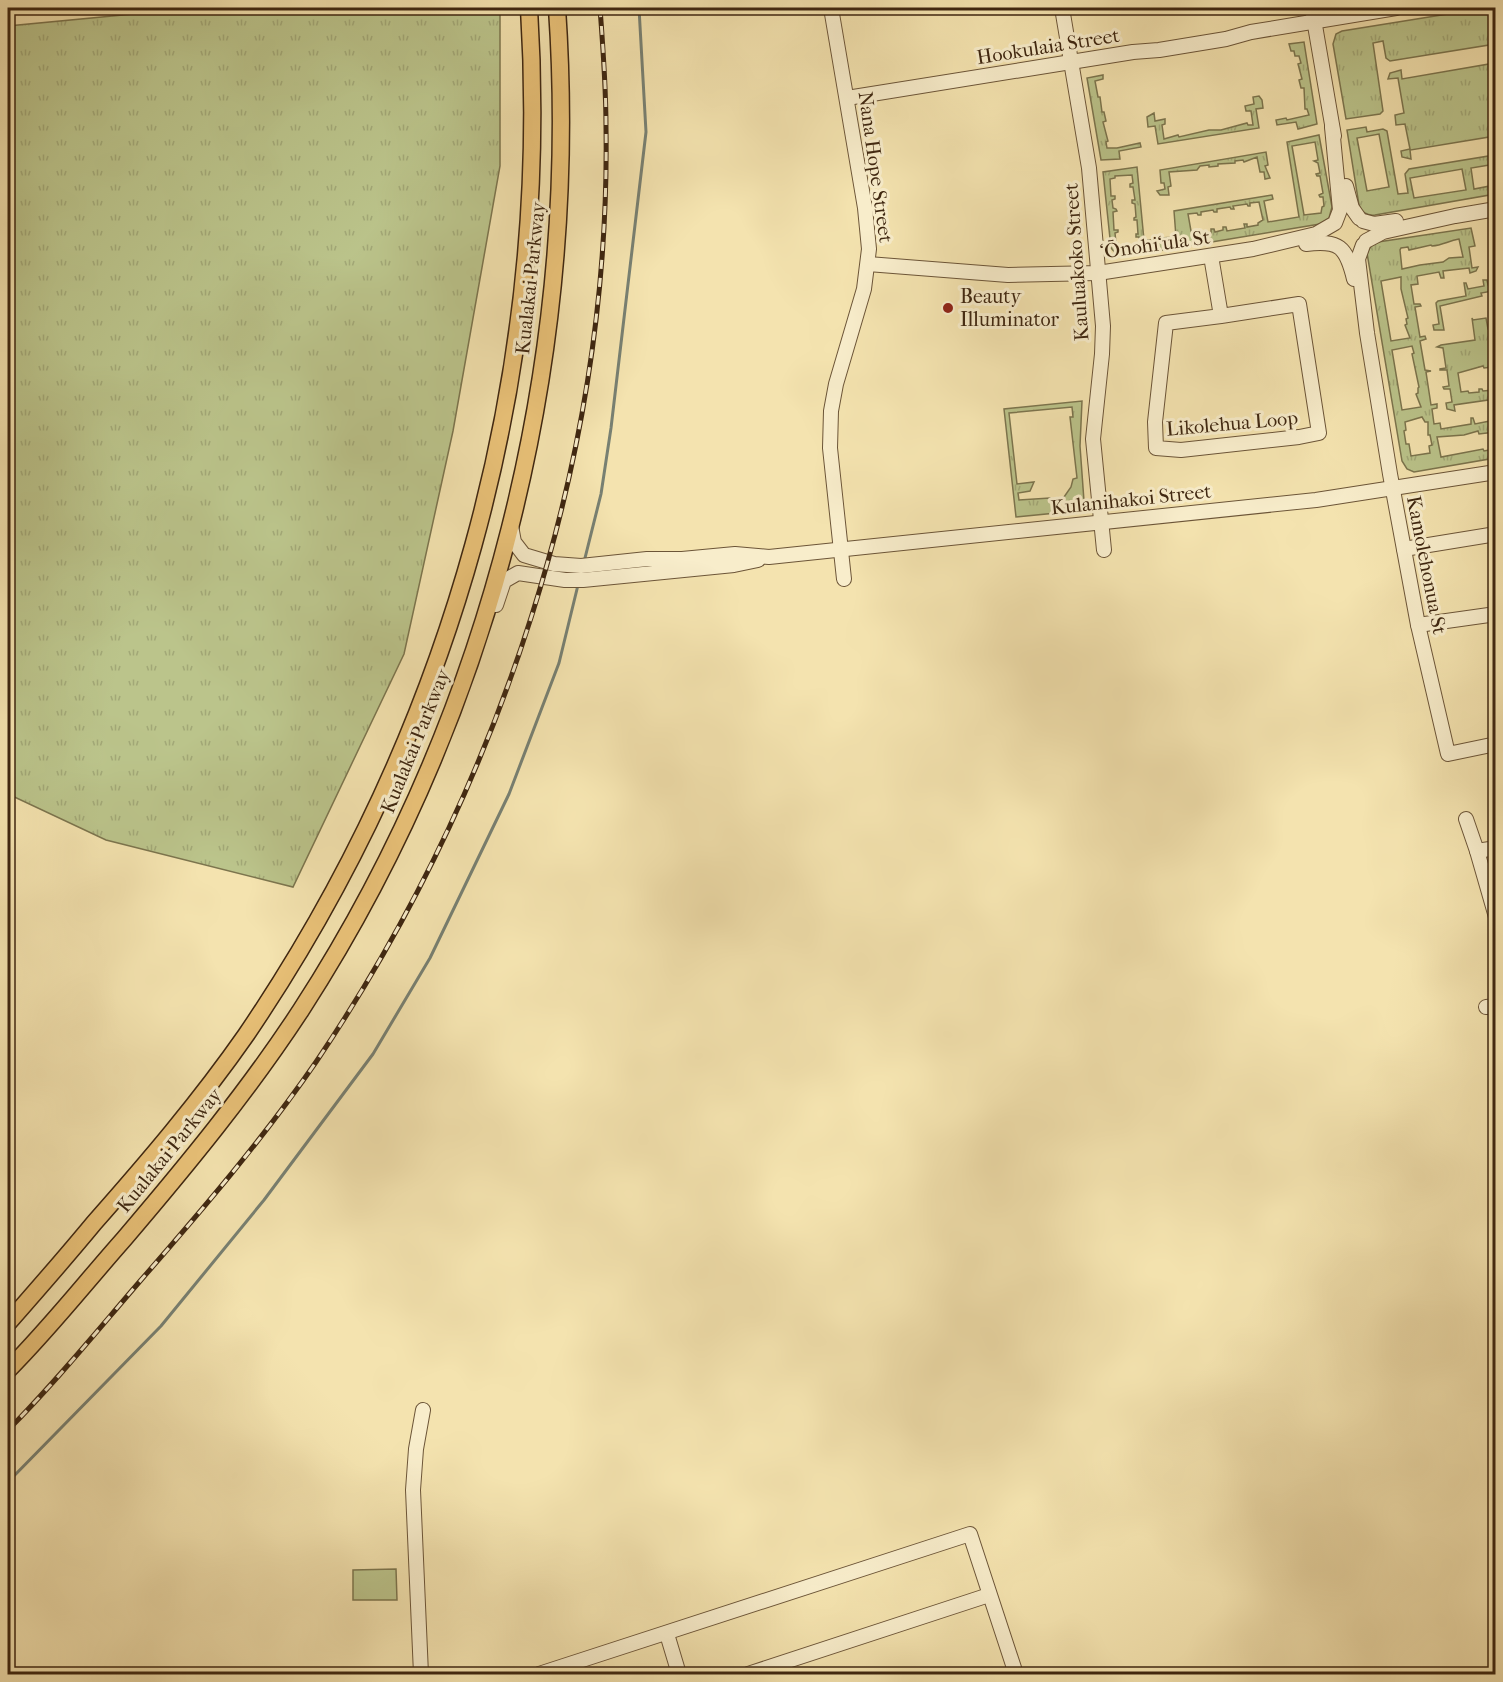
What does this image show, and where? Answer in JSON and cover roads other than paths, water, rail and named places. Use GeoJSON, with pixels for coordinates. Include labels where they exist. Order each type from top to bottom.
{"type":"FeatureCollection","features":[{"type":"Feature","properties":{"kind":"main road","name":"Kualakai Parkway"},"geometry":{"type":"LineString","coordinates":[[8,1323],[175,1130],[245,1036],[306,941],[350,863],[418,714],[456,606],[483,511],[514,360],[525,270],[529,208],[532,69],[529,8]]}},
{"type":"Feature","properties":{"kind":"main road","name":"Kualakai Parkway"},"geometry":{"type":"LineString","coordinates":[[8,1370],[186,1166],[226,1117],[274,1051],[320,980],[370,892],[408,816],[444,732],[475,647],[513,516],[540,384],[554,281],[561,174],[562,126],[557,8]]}},
{"type":"Feature","properties":{"kind":"street","name":"Nana Hope Street"},"geometry":{"type":"LineString","coordinates":[[831,8],[868,224],[868,264],[860,304],[839,370],[831,411],[830,448],[844,579]]}},
{"type":"Feature","properties":{"kind":"street","name":"Kauluakoko Street"},"geometry":{"type":"LineString","coordinates":[[1062,8],[1089,168],[1103,335],[1093,439],[1104,550]]}},
{"type":"Feature","properties":{"kind":"street","name":"Hookulaia Street"},"geometry":{"type":"LineString","coordinates":[[847,98],[1226,39],[1313,14],[1396,8]]}},
{"type":"Feature","properties":{"kind":"street"},"geometry":{"type":"LineString","coordinates":[[1313,14],[1332,127],[1341,205],[1332,233],[1339,247]]}},
{"type":"Feature","properties":{"kind":"street"},"geometry":{"type":"LineString","coordinates":[[1332,127],[1349,200],[1367,231],[1364,243]]}},
{"type":"Feature","properties":{"kind":"street"},"geometry":{"type":"LineString","coordinates":[[1253,249],[1324,242],[1348,251],[1359,248],[1383,232],[1496,209]]}},
{"type":"Feature","properties":{"kind":"street"},"geometry":{"type":"LineString","coordinates":[[1335,223],[1348,215],[1377,224],[1455,216]]}},
{"type":"Feature","properties":{"kind":"street","name":"‘Ōnohi‘ula St"},"geometry":{"type":"LineString","coordinates":[[868,264],[1008,275],[1098,273],[1253,249],[1317,234],[1335,223]]}},
{"type":"Feature","properties":{"kind":"street","name":"Kamolehonua St"},"geometry":{"type":"LineString","coordinates":[[1364,243],[1358,259],[1367,333],[1392,489],[1418,625],[1448,754],[1496,744]]}},
{"type":"Feature","properties":{"kind":"street","name":"Kamolehonua St"},"geometry":{"type":"LineString","coordinates":[[1339,247],[1347,256],[1351,266],[1367,333]]}},
{"type":"Feature","properties":{"kind":"street"},"geometry":{"type":"LineString","coordinates":[[1211,256],[1221,316]]}},
{"type":"Feature","properties":{"kind":"street","name":"Likolehua Loop"},"geometry":{"type":"LineString","coordinates":[[1299,304],[1319,433],[1181,450],[1156,448],[1155,422],[1166,323],[1221,316],[1299,304]]}},
{"type":"Feature","properties":{"kind":"street","name":"Kulanihakoi Street"},"geometry":{"type":"LineString","coordinates":[[444,732],[474,670],[502,585],[510,576],[518,573],[575,580],[734,565],[769,557],[1316,500],[1496,472]]}},
{"type":"Feature","properties":{"kind":"street","name":"Kulanihakoi Street"},"geometry":{"type":"LineString","coordinates":[[513,516],[511,533],[516,546],[526,556],[538,561],[574,566],[735,554],[769,557]]}},
{"type":"Feature","properties":{"kind":"street"},"geometry":{"type":"LineString","coordinates":[[1404,549],[1496,534]]}},
{"type":"Feature","properties":{"kind":"street"},"geometry":{"type":"LineString","coordinates":[[1418,625],[1496,614]]}},
{"type":"Feature","properties":{"kind":"street"},"geometry":{"type":"LineString","coordinates":[[1466,819],[1496,917]]}},
{"type":"Feature","properties":{"kind":"street"},"geometry":{"type":"LineString","coordinates":[[1477,851],[1496,848]]}},
{"type":"Feature","properties":{"kind":"street"},"geometry":{"type":"LineString","coordinates":[[421,1674],[413,1490],[416,1449],[423,1410]]}},
{"type":"Feature","properties":{"kind":"street"},"geometry":{"type":"LineString","coordinates":[[539,1674],[970,1534],[1016,1674]]}},
{"type":"Feature","properties":{"kind":"street"},"geometry":{"type":"LineString","coordinates":[[748,1674],[989,1595]]}},
{"type":"Feature","properties":{"kind":"street"},"geometry":{"type":"LineString","coordinates":[[667,1634],[679,1674]]}},
{"type":"Feature","properties":{"kind":"waterway"},"geometry":{"type":"LineString","coordinates":[[584,562],[601,494],[611,428],[646,132],[639,8]]}},
{"type":"Feature","properties":{"kind":"waterway"},"geometry":{"type":"LineString","coordinates":[[8,1482],[161,1326],[264,1200],[373,1054],[430,958],[509,794],[559,663],[578,585]]}},
{"type":"Feature","properties":{"kind":"railway"},"geometry":{"type":"LineString","coordinates":[[8,1430],[59,1375],[209,1201],[275,1119],[316,1062],[381,958],[439,848],[489,734],[532,616],[565,496],[589,374],[602,251],[606,127],[600,8]]}},
{"type":"Feature","properties":{"kind":"place","name":"Beauty Illuminator"},"geometry":{"type":"Point","coordinates":[948,308]}}]}
